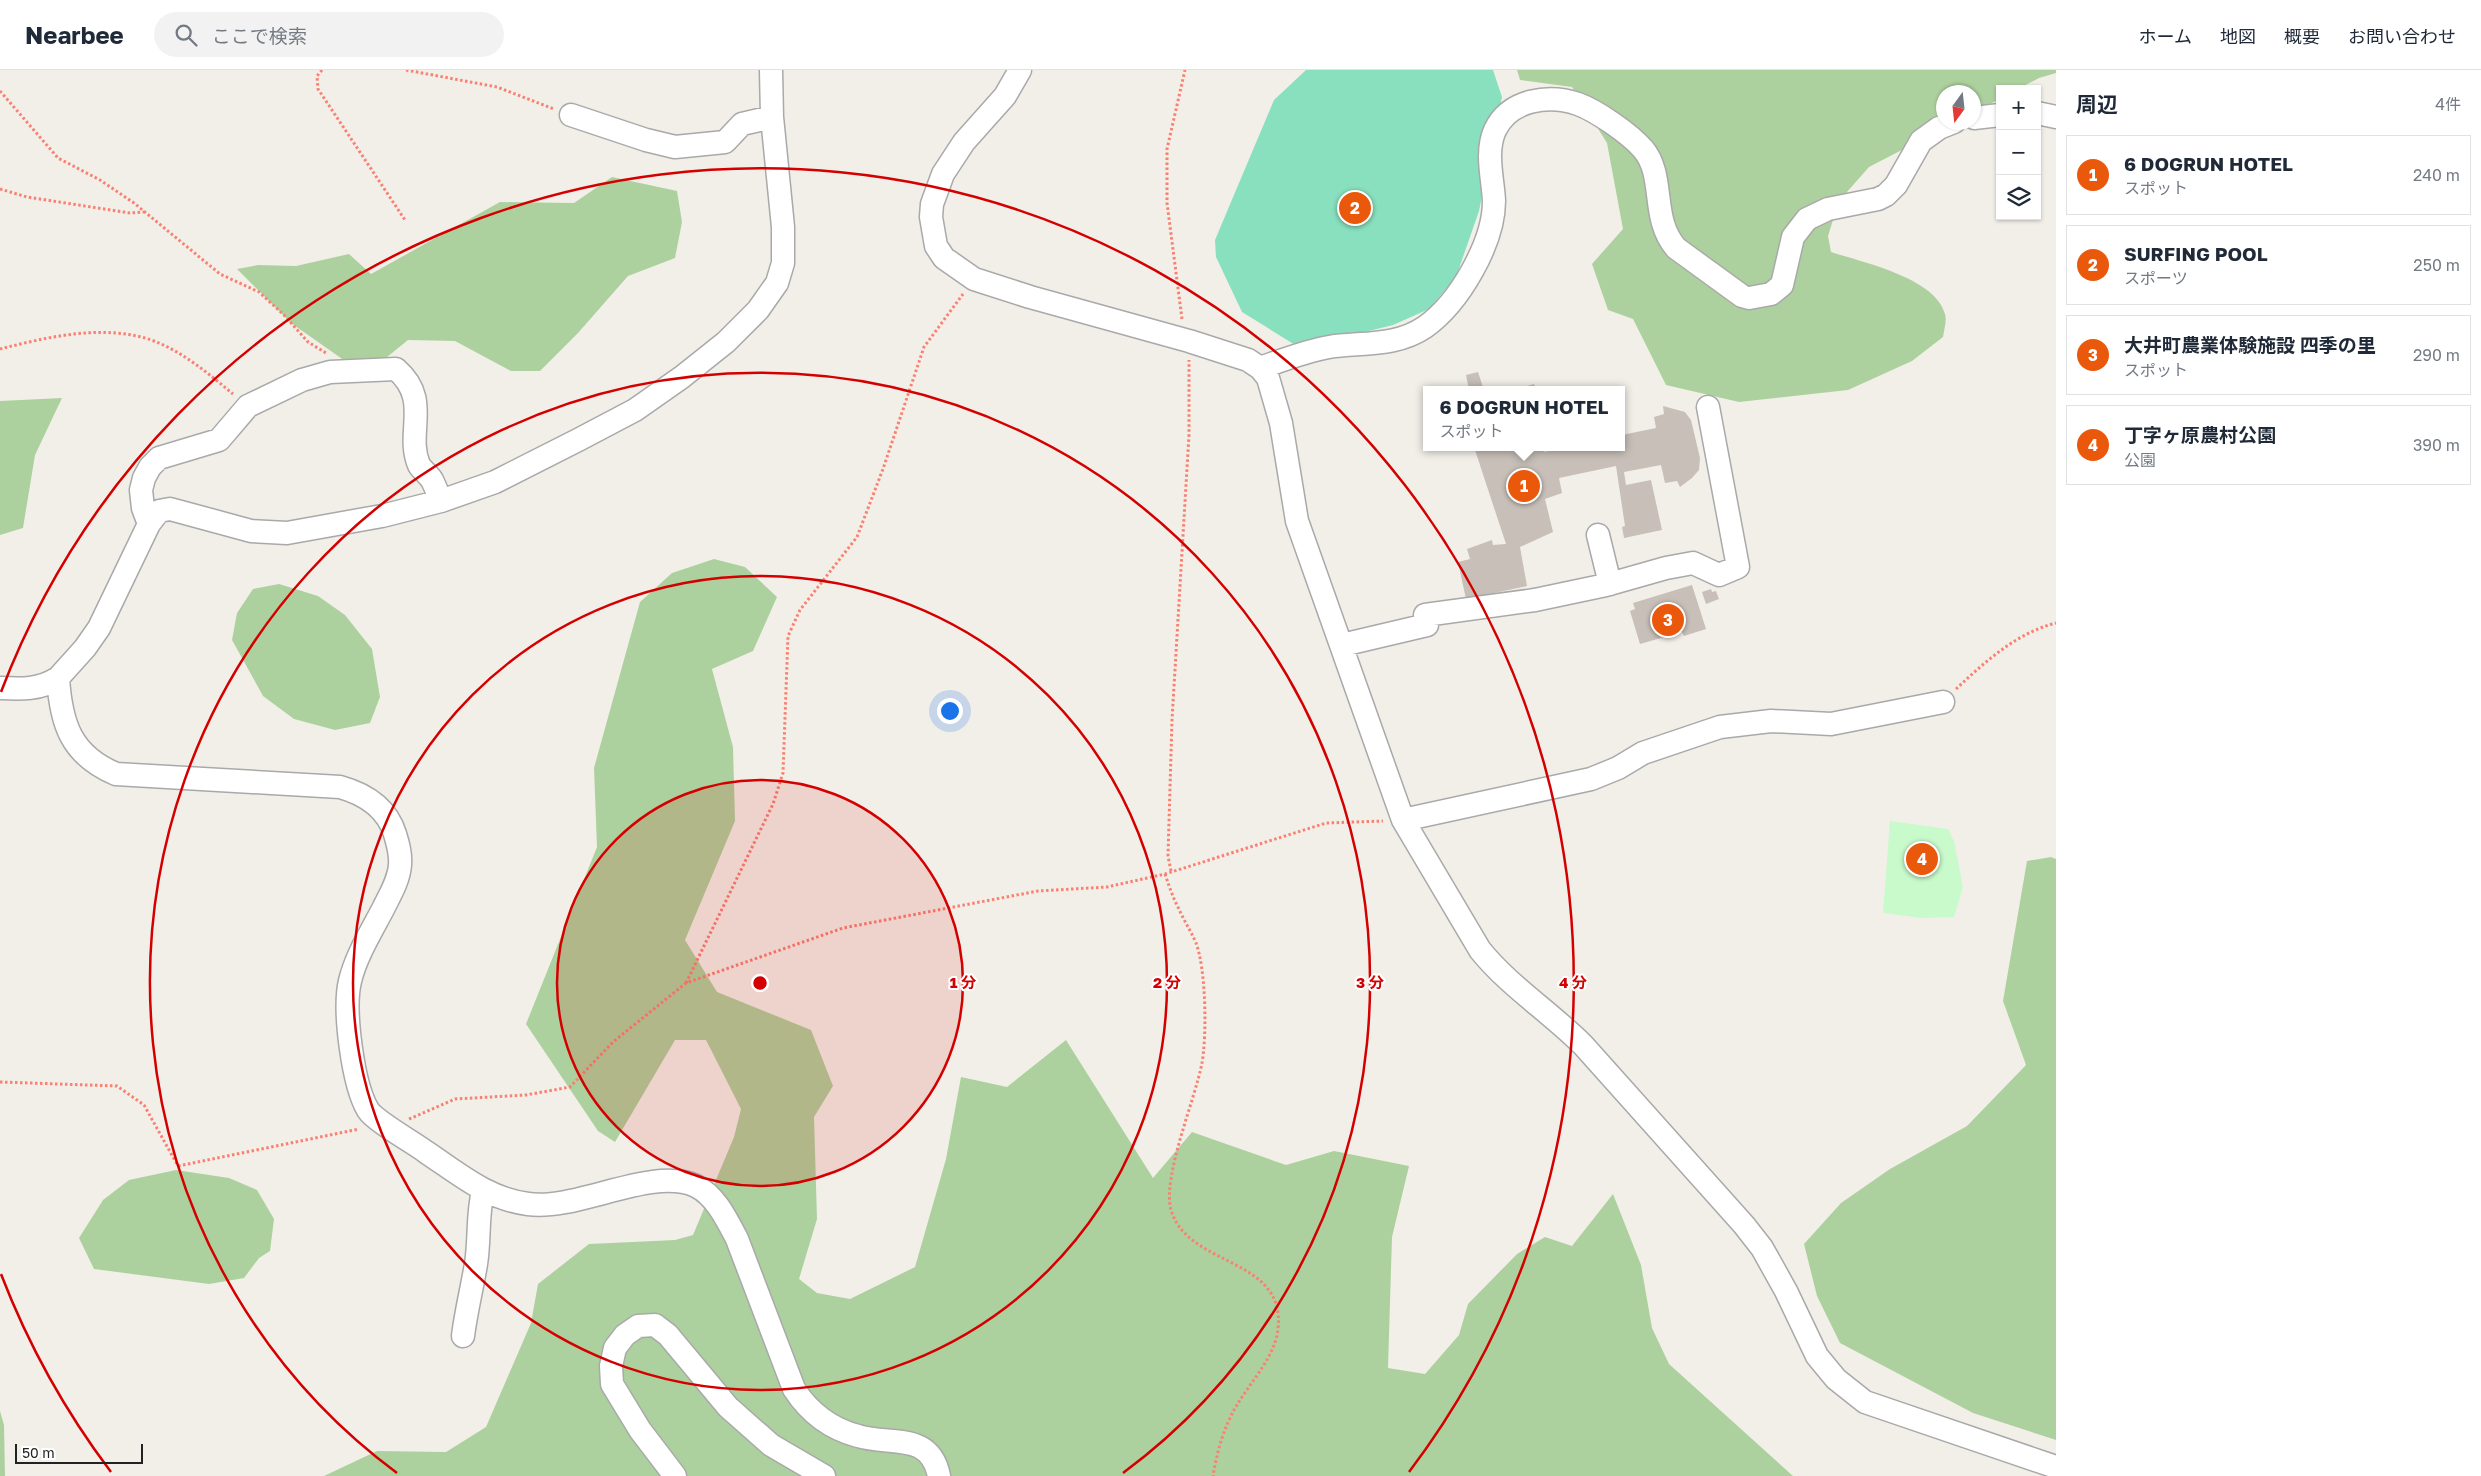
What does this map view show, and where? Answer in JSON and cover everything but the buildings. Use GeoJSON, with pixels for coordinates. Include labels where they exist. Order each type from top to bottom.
{"type":"FeatureCollection","features":[{"type":"Feature","properties":{"kind":"street"},"geometry":{"type":"LineString","coordinates":[[0,688],[35,688],[46,685],[58,678],[85,648],[99,628],[149,524],[159,511],[170,509],[251,532],[287,533],[382,516],[441,501],[495,482],[635,410],[726,342],[758,310],[776,284],[783,263],[782,218],[772,117],[770,70]]}},
{"type":"Feature","properties":{"kind":"street"},"geometry":{"type":"LineString","coordinates":[[1020,70],[1005,96],[953,157],[943,174],[932,204],[931,217],[936,246],[944,258],[974,279],[1030,297],[1185,340],[1248,360],[1260,368],[1268,378],[1281,423],[1298,521],[1403,820],[1445,894],[1480,950],[1492,965],[1583,1045],[1744,1225],[1775,1270],[1817,1356],[1836,1379],[1865,1402],[2056,1467]]}},
{"type":"Feature","properties":{"kind":"street"},"geometry":{"type":"LineString","coordinates":[[1260,368],[1327,348],[1393,341],[1423,328],[1446,309],[1476,261],[1490,228],[1494,201],[1491,148],[1496,128],[1513,110],[1523,104],[1536,100],[1570,102],[1580,105],[1632,139],[1648,156],[1658,197],[1662,226],[1670,241],[1676,248],[1732,291],[1749,298],[1771,294],[1782,285],[1788,248],[1793,237],[1807,219],[1828,209],[1878,199],[1886,195],[1896,185],[1921,141],[1936,130]]}},
{"type":"Feature","properties":{"kind":"street"},"geometry":{"type":"LineString","coordinates":[[2041,114],[2056,117]]}},
{"type":"Feature","properties":{"kind":"street"},"geometry":{"type":"LineString","coordinates":[[571,115],[646,140],[675,147],[725,142],[742,124],[772,117]]}},
{"type":"Feature","properties":{"kind":"street"},"geometry":{"type":"LineString","coordinates":[[1981,117],[1996,115]]}},
{"type":"Feature","properties":{"kind":"street"},"geometry":{"type":"LineString","coordinates":[[149,524],[143,508],[141,490],[144,478],[150,467],[159,458],[219,440],[248,406],[302,380],[330,372],[396,370],[402,375],[416,400],[416,453],[420,466],[431,478],[441,501]]}},
{"type":"Feature","properties":{"kind":"street"},"geometry":{"type":"LineString","coordinates":[[1342,645],[1426,625],[1425,615],[1535,600],[1610,584],[1666,568],[1693,563],[1719,575],[1738,567],[1708,407]]}},
{"type":"Feature","properties":{"kind":"street"},"geometry":{"type":"LineString","coordinates":[[1598,535],[1610,584]]}},
{"type":"Feature","properties":{"kind":"street"},"geometry":{"type":"LineString","coordinates":[[58,678],[59,697],[70,736],[87,758],[98,766],[116,774],[340,787],[364,796],[382,810],[392,825],[400,855],[400,866],[391,894],[354,969],[349,984],[347,1010],[349,1035],[360,1088],[369,1111],[382,1122],[483,1191],[507,1200],[547,1206],[654,1183],[677,1181],[696,1187],[711,1198],[726,1216],[794,1389],[804,1405],[818,1417],[858,1436],[909,1443],[928,1451],[937,1465],[939,1476]]}},
{"type":"Feature","properties":{"kind":"street"},"geometry":{"type":"LineString","coordinates":[[1403,820],[1591,779],[1618,768],[1643,753],[1720,727],[1771,721],[1831,724],[1943,702]]}},
{"type":"Feature","properties":{"kind":"street"},"geometry":{"type":"LineString","coordinates":[[463,1336],[468,1299],[476,1263],[478,1209],[483,1191]]}},
{"type":"Feature","properties":{"kind":"street"},"geometry":{"type":"LineString","coordinates":[[675,1476],[640,1430],[612,1384],[611,1366],[615,1348],[624,1334],[638,1326],[655,1325],[668,1335],[735,1414],[770,1445],[824,1476]]}},
{"type":"Feature","properties":{"kind":"path"},"geometry":{"type":"LineString","coordinates":[[322,70],[317,76],[318,89],[405,220]]}},
{"type":"Feature","properties":{"kind":"path"},"geometry":{"type":"LineString","coordinates":[[406,70],[497,87],[571,115]]}},
{"type":"Feature","properties":{"kind":"path"},"geometry":{"type":"LineString","coordinates":[[1172,871],[1168,856],[1172,730],[1189,435],[1185,340],[1167,203],[1168,149],[1185,70]]}},
{"type":"Feature","properties":{"kind":"path"},"geometry":{"type":"LineString","coordinates":[[0,91],[58,158],[100,180],[144,212],[220,274],[259,292],[284,315],[308,342],[326,353],[336,354]]}},
{"type":"Feature","properties":{"kind":"path"},"geometry":{"type":"LineString","coordinates":[[0,189],[27,197],[130,213],[144,212]]}},
{"type":"Feature","properties":{"kind":"path"},"geometry":{"type":"LineString","coordinates":[[686,983],[773,804],[783,773],[788,636],[800,610],[857,537],[883,469],[924,347],[974,279]]}},
{"type":"Feature","properties":{"kind":"path"},"geometry":{"type":"LineString","coordinates":[[0,349],[36,340],[83,334],[113,333],[137,336],[155,341],[203,370],[248,406]]}},
{"type":"Feature","properties":{"kind":"path"},"geometry":{"type":"LineString","coordinates":[[1943,702],[2006,647],[2027,634],[2056,622]]}},
{"type":"Feature","properties":{"kind":"path"},"geometry":{"type":"LineString","coordinates":[[0,1082],[116,1086],[144,1105],[178,1166],[358,1129],[382,1122],[406,1120],[455,1099],[526,1096],[570,1088],[613,1042],[686,983],[844,928],[1038,891],[1108,886],[1165,874],[1326,823],[1403,820]]}},
{"type":"Feature","properties":{"kind":"path"},"geometry":{"type":"LineString","coordinates":[[1165,874],[1196,944],[1200,958],[1204,1033],[1202,1063],[1169,1187],[1172,1211],[1186,1234],[1207,1251],[1237,1265],[1260,1279],[1270,1291],[1277,1307],[1278,1328],[1274,1346],[1228,1422],[1213,1476]]}},
{"type":"Feature","properties":{"kind":"green space"},"geometry":{"type":"Polygon","coordinates":[[[1306,70],[1493,70],[1502,97],[1479,211],[1456,277],[1429,309],[1393,325],[1300,348],[1242,312],[1216,257],[1215,240],[1274,100],[1306,70]]]}},
{"type":"Feature","properties":{"kind":"green space"},"geometry":{"type":"Polygon","coordinates":[[[1517,70],[2056,70],[2056,73],[2039,78],[2026,85],[1996,85],[1996,101],[1981,108],[1981,85],[1936,85],[1936,130],[1940,130],[1869,167],[1839,201],[1828,236],[1831,252],[1896,273],[1928,291],[1939,301],[1945,314],[1946,323],[1943,337],[1912,361],[1848,390],[1739,402],[1666,385],[1633,319],[1608,310],[1592,264],[1623,229],[1607,143],[1572,87],[1520,80],[1517,70]]]}},
{"type":"Feature","properties":{"kind":"green space"},"geometry":{"type":"Polygon","coordinates":[[[612,177],[677,191],[682,222],[675,258],[628,276],[578,333],[540,371],[511,371],[455,341],[408,340],[365,375],[291,323],[237,269],[258,265],[296,266],[349,254],[371,274],[500,202],[574,203],[612,177]]]}},
{"type":"Feature","properties":{"kind":"green space"},"geometry":{"type":"Polygon","coordinates":[[[62,398],[35,455],[23,528],[0,535],[0,401],[62,398]]]}},
{"type":"Feature","properties":{"kind":"green space"},"geometry":{"type":"Polygon","coordinates":[[[714,559],[745,567],[777,597],[753,651],[712,669],[733,747],[735,821],[685,940],[717,992],[811,1030],[833,1086],[814,1117],[817,1219],[799,1279],[817,1293],[850,1299],[915,1267],[946,1159],[961,1077],[1007,1087],[1066,1040],[1153,1178],[1192,1132],[1286,1165],[1334,1151],[1409,1166],[1392,1237],[1388,1368],[1425,1374],[1459,1335],[1468,1304],[1517,1254],[1545,1237],[1572,1246],[1613,1194],[1641,1265],[1652,1328],[1669,1364],[1793,1476],[324,1476],[377,1451],[446,1452],[486,1427],[531,1323],[538,1284],[589,1244],[675,1240],[693,1235],[734,1137],[741,1109],[706,1040],[675,1040],[615,1142],[598,1131],[526,1024],[597,847],[594,768],[640,602],[672,573],[714,559]]]}},
{"type":"Feature","properties":{"kind":"green space"},"geometry":{"type":"Polygon","coordinates":[[[279,584],[318,596],[345,615],[372,649],[380,697],[370,723],[335,730],[294,719],[263,696],[232,640],[237,613],[253,589],[279,584]]]}},
{"type":"Feature","properties":{"kind":"green space"},"geometry":{"type":"Polygon","coordinates":[[[1890,821],[1948,829],[1954,841],[1963,887],[1954,917],[1922,918],[1883,913],[1890,821]]]}},
{"type":"Feature","properties":{"kind":"green space"},"geometry":{"type":"Polygon","coordinates":[[[2051,857],[2056,859],[2056,1440],[1973,1413],[1840,1343],[1817,1296],[1804,1244],[1841,1203],[1890,1169],[1967,1126],[2026,1065],[2003,1001],[2027,861],[2051,857]]]}},
{"type":"Feature","properties":{"kind":"green space"},"geometry":{"type":"Polygon","coordinates":[[[176,1170],[229,1178],[257,1190],[274,1219],[270,1251],[259,1258],[244,1278],[209,1284],[94,1269],[79,1238],[103,1200],[129,1180],[176,1170]]]}},
{"type":"Feature","properties":{"kind":"green space"},"geometry":{"type":"Polygon","coordinates":[[[0,1411],[4,1425],[5,1476],[0,1476],[0,1411]]]}},
{"type":"Feature","properties":{"kind":"place","name":"SURFING POOL"},"geometry":{"type":"Point","coordinates":[1355,208]}},
{"type":"Feature","properties":{"kind":"place","name":"6 DOGRUN HOTEL"},"geometry":{"type":"Point","coordinates":[1524,486]}},
{"type":"Feature","properties":{"kind":"place","name":"大井町農業体験施設 四季の里"},"geometry":{"type":"Point","coordinates":[1668,620]}},
{"type":"Feature","properties":{"kind":"place","name":"丁字ヶ原農村公園"},"geometry":{"type":"Point","coordinates":[1922,859]}}]}
